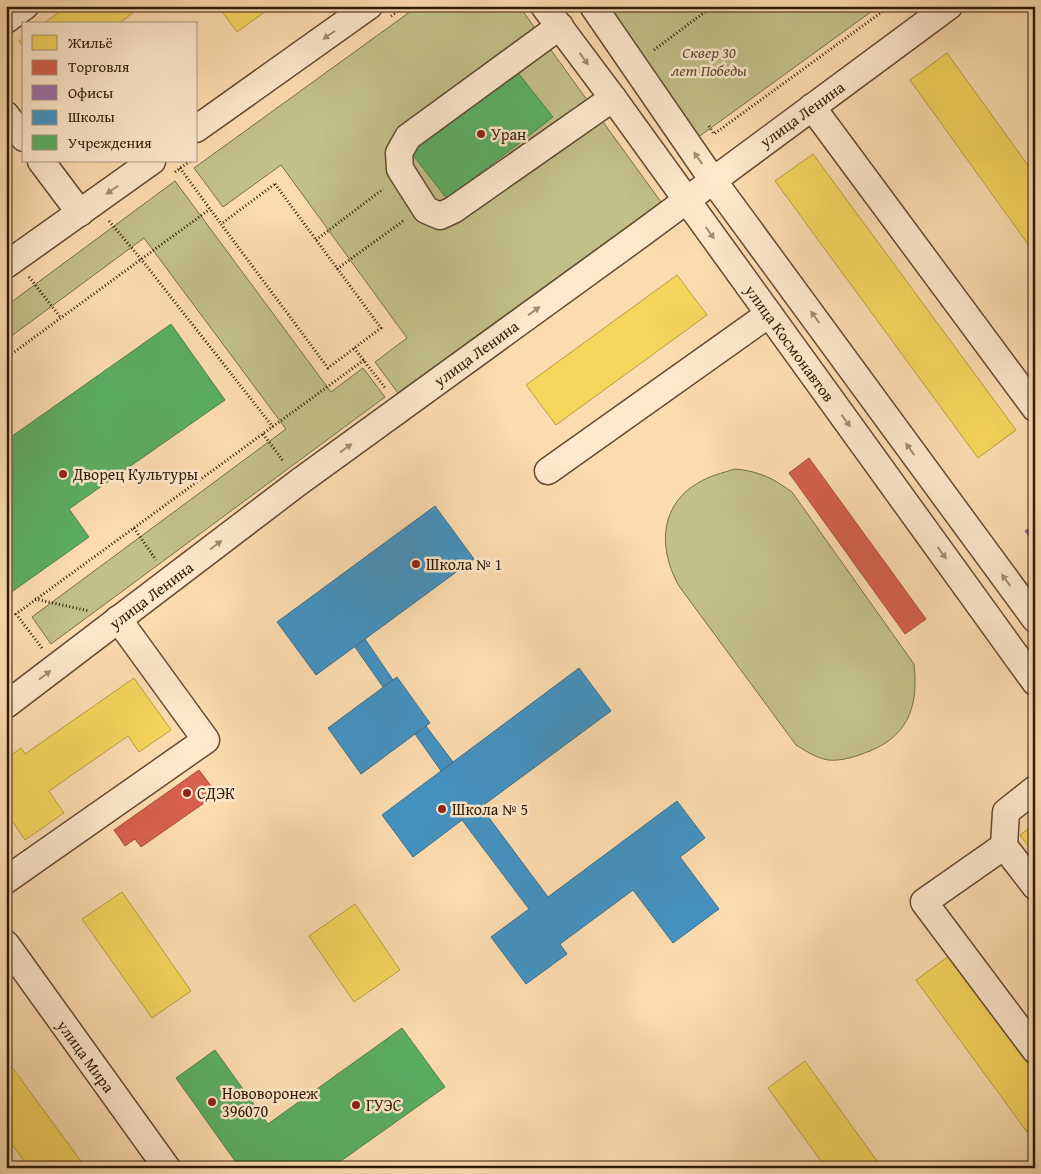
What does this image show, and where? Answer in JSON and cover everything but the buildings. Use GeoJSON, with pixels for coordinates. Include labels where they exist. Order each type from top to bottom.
{"type":"FeatureCollection","features":[{"type":"Feature","properties":{"kind":"street"},"geometry":{"type":"LineString","coordinates":[[6,20],[26,6]]}},
{"type":"Feature","properties":{"kind":"street"},"geometry":{"type":"LineString","coordinates":[[198,129],[369,6]]}},
{"type":"Feature","properties":{"kind":"street"},"geometry":{"type":"LineString","coordinates":[[593,6],[712,179],[1035,619]]}},
{"type":"Feature","properties":{"kind":"street","name":"улица Ленина"},"geometry":{"type":"LineString","coordinates":[[6,705],[107,616],[299,482],[949,6]]}},
{"type":"Feature","properties":{"kind":"street"},"geometry":{"type":"LineString","coordinates":[[552,16],[408,137],[399,154],[400,169],[426,210],[440,216],[453,210],[613,98]]}},
{"type":"Feature","properties":{"kind":"street","name":"улица Космонавтов"},"geometry":{"type":"LineString","coordinates":[[552,16],[1035,682]]}},
{"type":"Feature","properties":{"kind":"street"},"geometry":{"type":"LineString","coordinates":[[812,107],[1035,408]]}},
{"type":"Feature","properties":{"kind":"street"},"geometry":{"type":"LineString","coordinates":[[6,115],[22,135]]}},
{"type":"Feature","properties":{"kind":"street"},"geometry":{"type":"LineString","coordinates":[[42,162],[80,213]]}},
{"type":"Feature","properties":{"kind":"street"},"geometry":{"type":"LineString","coordinates":[[6,266],[151,162]]}},
{"type":"Feature","properties":{"kind":"street"},"geometry":{"type":"LineString","coordinates":[[548,471],[769,314]]}},
{"type":"Feature","properties":{"kind":"street"},"geometry":{"type":"LineString","coordinates":[[6,880],[206,740],[107,616]]}},
{"type":"Feature","properties":{"kind":"street"},"geometry":{"type":"LineString","coordinates":[[1035,789],[1006,812],[1004,846],[1035,886]]}},
{"type":"Feature","properties":{"kind":"street"},"geometry":{"type":"LineString","coordinates":[[1004,846],[924,902],[1035,1050]]}},
{"type":"Feature","properties":{"kind":"street","name":"улица Мира"},"geometry":{"type":"LineString","coordinates":[[6,944],[167,1168]]}},
{"type":"Feature","properties":{"kind":"path"},"geometry":{"type":"LineString","coordinates":[[654,50],[713,6]]}},
{"type":"Feature","properties":{"kind":"path"},"geometry":{"type":"LineString","coordinates":[[714,134],[888,7]]}},
{"type":"Feature","properties":{"kind":"path"},"geometry":{"type":"LineString","coordinates":[[180,168],[221,224],[328,368],[381,328],[275,184],[221,224]]}},
{"type":"Feature","properties":{"kind":"path"},"geometry":{"type":"LineString","coordinates":[[316,240],[388,186]]}},
{"type":"Feature","properties":{"kind":"path"},"geometry":{"type":"LineString","coordinates":[[6,358],[210,208]]}},
{"type":"Feature","properties":{"kind":"path"},"geometry":{"type":"LineString","coordinates":[[337,269],[410,215]]}},
{"type":"Feature","properties":{"kind":"path"},"geometry":{"type":"LineString","coordinates":[[108,220],[273,427]]}},
{"type":"Feature","properties":{"kind":"path"},"geometry":{"type":"LineString","coordinates":[[29,277],[61,318]]}},
{"type":"Feature","properties":{"kind":"path"},"geometry":{"type":"LineString","coordinates":[[354,348],[388,392]]}},
{"type":"Feature","properties":{"kind":"path"},"geometry":{"type":"LineString","coordinates":[[42,649],[16,614],[364,360]]}},
{"type":"Feature","properties":{"kind":"path"},"geometry":{"type":"LineString","coordinates":[[263,434],[288,468]]}},
{"type":"Feature","properties":{"kind":"path"},"geometry":{"type":"LineString","coordinates":[[134,528],[158,564]]}},
{"type":"Feature","properties":{"kind":"path"},"geometry":{"type":"LineString","coordinates":[[35,599],[107,616]]}},
{"type":"Feature","properties":{"kind":"green space"},"geometry":{"type":"Polygon","coordinates":[[[418,6],[519,6],[661,202],[398,393],[375,362],[407,338],[281,165],[223,207],[194,168],[418,6]]]}},
{"type":"Feature","properties":{"kind":"green space","name":"Сквер 30 лет Победы"},"geometry":{"type":"Polygon","coordinates":[[[602,6],[879,6],[697,138],[602,6]]]}},
{"type":"Feature","properties":{"kind":"green space"},"geometry":{"type":"Polygon","coordinates":[[[175,181],[331,392],[363,368],[385,397],[51,644],[32,617],[286,429],[144,238],[6,340],[6,306],[175,181]]]}},
{"type":"Feature","properties":{"kind":"green space"},"geometry":{"type":"Polygon","coordinates":[[[735,469],[751,471],[765,476],[792,492],[914,664],[914,695],[912,708],[907,720],[900,731],[877,748],[854,757],[828,760],[815,756],[796,745],[679,586],[672,572],[666,544],[669,516],[675,504],[698,483],[735,469]]]}},
{"type":"Feature","properties":{"kind":"place","name":"Уран"},"geometry":{"type":"Point","coordinates":[481,134]}},
{"type":"Feature","properties":{"kind":"place","name":"Дворец Культуры"},"geometry":{"type":"Point","coordinates":[63,474]}},
{"type":"Feature","properties":{"kind":"place","name":"Школа № 1"},"geometry":{"type":"Point","coordinates":[416,564]}},
{"type":"Feature","properties":{"kind":"place","name":"СДЭК"},"geometry":{"type":"Point","coordinates":[187,793]}},
{"type":"Feature","properties":{"kind":"place","name":"Школа № 5"},"geometry":{"type":"Point","coordinates":[442,809]}},
{"type":"Feature","properties":{"kind":"place","name":"Нововоронеж 396070"},"geometry":{"type":"Point","coordinates":[212,1102]}},
{"type":"Feature","properties":{"kind":"place","name":"ГУЭС"},"geometry":{"type":"Point","coordinates":[356,1105]}}]}
